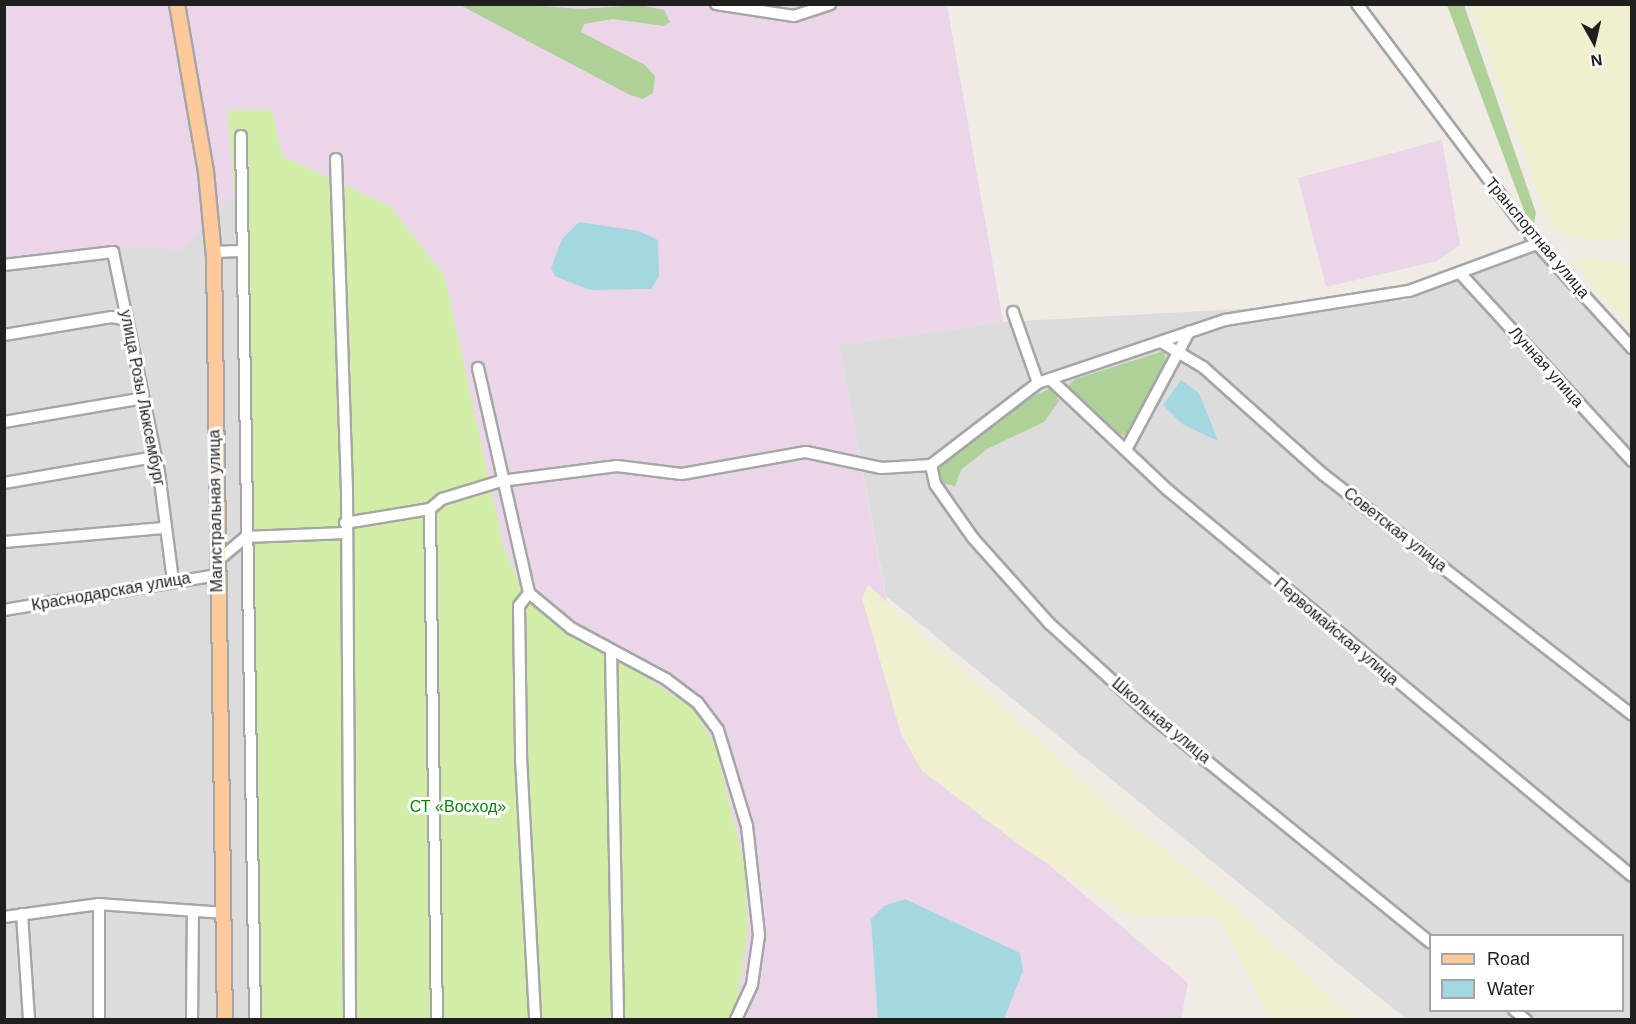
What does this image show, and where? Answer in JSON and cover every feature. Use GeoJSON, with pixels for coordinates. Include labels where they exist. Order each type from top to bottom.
{"type":"FeatureCollection","features":[{"type":"Feature","properties":{"kind":"main road","name":"Магистральная улица"},"geometry":{"type":"LineString","coordinates":[[177,4],[213,252],[225,1020]]}},
{"type":"Feature","properties":{"kind":"street"},"geometry":{"type":"LineString","coordinates":[[716,4],[794,16],[830,4]]}},
{"type":"Feature","properties":{"kind":"street","name":"Транспортная улица"},"geometry":{"type":"LineString","coordinates":[[1357,4],[1445,124],[1538,244],[1632,348]]}},
{"type":"Feature","properties":{"kind":"street"},"geometry":{"type":"LineString","coordinates":[[241,136],[241,251],[255,1020]]}},
{"type":"Feature","properties":{"kind":"street"},"geometry":{"type":"LineString","coordinates":[[336,159],[345,528],[350,1020]]}},
{"type":"Feature","properties":{"kind":"street"},"geometry":{"type":"LineString","coordinates":[[217,568],[246,537],[345,528],[430,509],[442,499],[501,481],[616,466],[682,474],[806,452],[881,468],[931,465],[1038,383],[1225,320],[1386,297],[1538,244]]}},
{"type":"Feature","properties":{"kind":"street"},"geometry":{"type":"LineString","coordinates":[[213,252],[241,251]]}},
{"type":"Feature","properties":{"kind":"street","name":"улица Розы Люксембург"},"geometry":{"type":"LineString","coordinates":[[4,266],[113,252],[140,399],[154,457],[173,581]]}},
{"type":"Feature","properties":{"kind":"street","name":"Лунная улица"},"geometry":{"type":"LineString","coordinates":[[1460,273],[1632,461]]}},
{"type":"Feature","properties":{"kind":"street"},"geometry":{"type":"LineString","coordinates":[[1013,312],[1038,383]]}},
{"type":"Feature","properties":{"kind":"street"},"geometry":{"type":"LineString","coordinates":[[4,335],[112,317],[126,320]]}},
{"type":"Feature","properties":{"kind":"street"},"geometry":{"type":"LineString","coordinates":[[1127,448],[1138,419],[1182,354],[1189,332]]}},
{"type":"Feature","properties":{"kind":"street","name":"Советская улица"},"geometry":{"type":"LineString","coordinates":[[1161,342],[1182,354],[1324,475],[1632,715]]}},
{"type":"Feature","properties":{"kind":"street"},"geometry":{"type":"LineString","coordinates":[[478,368],[501,481],[529,593],[571,628],[698,702],[718,730],[734,771],[747,826],[759,935],[752,985],[736,1020]]}},
{"type":"Feature","properties":{"kind":"street","name":"Первомайская улица"},"geometry":{"type":"LineString","coordinates":[[1050,379],[1127,448],[1186,506],[1632,876]]}},
{"type":"Feature","properties":{"kind":"street"},"geometry":{"type":"LineString","coordinates":[[4,422],[140,399]]}},
{"type":"Feature","properties":{"kind":"street"},"geometry":{"type":"LineString","coordinates":[[4,483],[154,457]]}},
{"type":"Feature","properties":{"kind":"street","name":"Школьная улица"},"geometry":{"type":"LineString","coordinates":[[931,465],[935,484],[973,538],[1050,624],[1149,714],[1429,940]]}},
{"type":"Feature","properties":{"kind":"street"},"geometry":{"type":"LineString","coordinates":[[430,509],[437,1020]]}},
{"type":"Feature","properties":{"kind":"street"},"geometry":{"type":"LineString","coordinates":[[4,542],[164,528]]}},
{"type":"Feature","properties":{"kind":"street","name":"Краснодарская улица"},"geometry":{"type":"LineString","coordinates":[[4,610],[173,581],[217,568]]}},
{"type":"Feature","properties":{"kind":"street"},"geometry":{"type":"LineString","coordinates":[[529,593],[519,606],[521,770],[535,1020]]}},
{"type":"Feature","properties":{"kind":"street"},"geometry":{"type":"LineString","coordinates":[[612,651],[618,1020]]}},
{"type":"Feature","properties":{"kind":"street"},"geometry":{"type":"LineString","coordinates":[[4,917],[99,904],[224,913]]}},
{"type":"Feature","properties":{"kind":"street"},"geometry":{"type":"LineString","coordinates":[[99,904],[99,1020]]}},
{"type":"Feature","properties":{"kind":"street"},"geometry":{"type":"LineString","coordinates":[[192,1020],[193,911]]}},
{"type":"Feature","properties":{"kind":"street"},"geometry":{"type":"LineString","coordinates":[[22,914],[28,1020]]}},
{"type":"Feature","properties":{"kind":"shaded area"},"geometry":{"type":"Polygon","coordinates":[[[4,5],[947,5],[1003,322],[839,345],[914,750],[1188,983],[1181,1019],[711,1019],[267,158],[182,250],[111,247],[5,260],[4,5]]]}},
{"type":"Feature","properties":{"kind":"shaded area"},"geometry":{"type":"Polygon","coordinates":[[[1442,140],[1460,245],[1437,261],[1326,287],[1298,178],[1442,140]]]}},
{"type":"Feature","properties":{"kind":"shaded area"},"geometry":{"type":"Polygon","coordinates":[[[267,157],[711,1019],[5,1019],[4,260],[111,247],[267,157]]]}},
{"type":"Feature","properties":{"kind":"shaded area"},"geometry":{"type":"Polygon","coordinates":[[[1537,244],[1631,345],[1631,1019],[1406,1019],[886,596],[839,345],[1003,322],[1407,300],[1537,244]]]}},
{"type":"Feature","properties":{"kind":"green space"},"geometry":{"type":"Polygon","coordinates":[[[460,5],[529,5],[581,9],[640,5],[664,10],[670,22],[664,26],[613,19],[584,24],[581,32],[645,65],[655,76],[653,93],[643,99],[630,95],[460,5]]]}},
{"type":"Feature","properties":{"kind":"green space"},"geometry":{"type":"Polygon","coordinates":[[[1447,5],[1464,5],[1536,213],[1534,223],[1525,213],[1447,5]]]}},
{"type":"Feature","properties":{"kind":"green space"},"geometry":{"type":"Polygon","coordinates":[[[1471,5],[1631,5],[1631,238],[1592,240],[1561,234],[1550,226],[1471,5]]]}},
{"type":"Feature","properties":{"kind":"green space","name":"СТ «Восход»"},"geometry":{"type":"Polygon","coordinates":[[[227,110],[272,110],[282,156],[390,206],[445,277],[504,548],[525,598],[691,707],[715,743],[745,868],[748,931],[734,1019],[249,1019],[239,243],[227,110]]]}},
{"type":"Feature","properties":{"kind":"green space"},"geometry":{"type":"Polygon","coordinates":[[[1584,257],[1631,263],[1631,327],[1584,276],[1577,260],[1584,257]]]}},
{"type":"Feature","properties":{"kind":"green space"},"geometry":{"type":"Polygon","coordinates":[[[1164,351],[1168,372],[1125,435],[1116,434],[1066,388],[1075,379],[1164,351]]]}},
{"type":"Feature","properties":{"kind":"green space"},"geometry":{"type":"Polygon","coordinates":[[[1051,388],[1059,401],[1044,422],[987,449],[961,470],[955,486],[941,483],[937,472],[942,463],[1014,405],[1051,388]]]}},
{"type":"Feature","properties":{"kind":"green space"},"geometry":{"type":"Polygon","coordinates":[[[868,585],[1120,814],[1227,901],[1355,1019],[1270,1019],[1225,929],[1212,916],[1131,916],[1025,849],[922,771],[901,734],[862,598],[868,585]]]}},
{"type":"Feature","properties":{"kind":"water"},"geometry":{"type":"Polygon","coordinates":[[[579,222],[639,231],[658,240],[659,277],[651,289],[590,290],[555,276],[551,268],[562,239],[579,222]]]}},
{"type":"Feature","properties":{"kind":"water"},"geometry":{"type":"Polygon","coordinates":[[[1181,380],[1199,393],[1218,441],[1182,424],[1163,405],[1181,380]]]}},
{"type":"Feature","properties":{"kind":"water"},"geometry":{"type":"Polygon","coordinates":[[[905,899],[1020,953],[1023,971],[1004,1019],[878,1019],[871,919],[884,906],[905,899]]]}}]}
